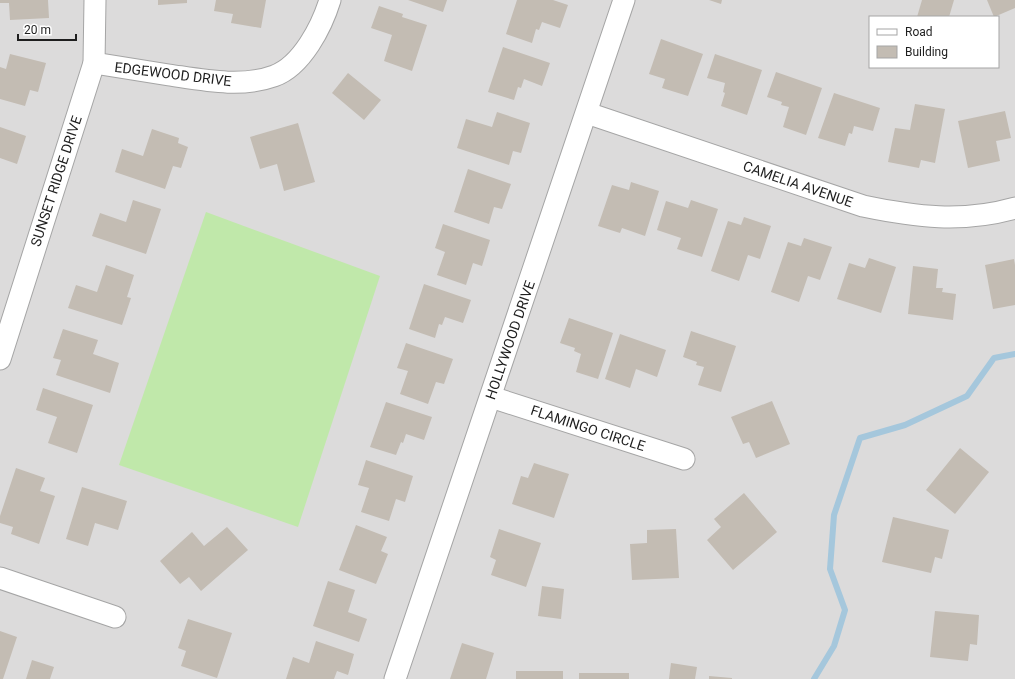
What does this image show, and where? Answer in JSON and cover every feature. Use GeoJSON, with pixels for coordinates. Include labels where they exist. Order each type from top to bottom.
{"type":"FeatureCollection","features":[{"type":"Feature","properties":{"kind":"street","name":"SUNSET RIDGE DRIVE"},"geometry":{"type":"LineString","coordinates":[[0,359],[94,63],[95,0]]}},
{"type":"Feature","properties":{"kind":"street","name":"EDGEWOOD DRIVE"},"geometry":{"type":"LineString","coordinates":[[94,63],[207,81],[234,83],[260,80],[275,76],[295,62],[312,41],[324,19],[330,0]]}},
{"type":"Feature","properties":{"kind":"street","name":"HOLLYWOOD DRIVE"},"geometry":{"type":"LineString","coordinates":[[395,679],[624,0]]}},
{"type":"Feature","properties":{"kind":"street","name":"CAMELIA AVENUE"},"geometry":{"type":"LineString","coordinates":[[586,113],[863,206],[935,218],[967,217],[1015,208]]}},
{"type":"Feature","properties":{"kind":"street","name":"FLAMINGO CIRCLE"},"geometry":{"type":"LineString","coordinates":[[491,397],[684,459]]}},
{"type":"Feature","properties":{"kind":"street"},"geometry":{"type":"LineString","coordinates":[[0,578],[115,617]]}},
{"type":"Feature","properties":{"kind":"shaded area"},"geometry":{"type":"Polygon","coordinates":[[[0,0],[1015,0],[1015,679],[0,679],[0,0]]]}},
{"type":"Feature","properties":{"kind":"green space"},"geometry":{"type":"Polygon","coordinates":[[[206,212],[380,276],[298,527],[119,465],[206,212]]]}},
{"type":"Feature","properties":{"kind":"building"},"geometry":{"type":"Polygon","coordinates":[[[0,0],[48,0],[49,18],[10,20],[9,3],[0,3],[0,0]]]}},
{"type":"Feature","properties":{"kind":"building"},"geometry":{"type":"Polygon","coordinates":[[[158,0],[187,0],[187,3],[158,5],[158,0]]]}},
{"type":"Feature","properties":{"kind":"building"},"geometry":{"type":"Polygon","coordinates":[[[216,0],[266,0],[261,28],[231,23],[233,14],[214,11],[216,0]]]}},
{"type":"Feature","properties":{"kind":"building"},"geometry":{"type":"Polygon","coordinates":[[[408,0],[447,0],[443,12],[408,0]]]}},
{"type":"Feature","properties":{"kind":"building"},"geometry":{"type":"Polygon","coordinates":[[[517,0],[553,0],[568,5],[560,28],[542,22],[539,30],[536,29],[532,43],[506,34],[517,0]]]}},
{"type":"Feature","properties":{"kind":"building"},"geometry":{"type":"Polygon","coordinates":[[[709,0],[722,0],[721,4],[709,0]]]}},
{"type":"Feature","properties":{"kind":"building"},"geometry":{"type":"Polygon","coordinates":[[[922,0],[954,0],[949,16],[917,16],[922,0]]]}},
{"type":"Feature","properties":{"kind":"building"},"geometry":{"type":"Polygon","coordinates":[[[987,0],[1015,0],[1015,8],[994,16],[987,0]]]}},
{"type":"Feature","properties":{"kind":"building"},"geometry":{"type":"Polygon","coordinates":[[[379,6],[403,14],[402,17],[427,25],[412,71],[384,61],[392,35],[371,28],[379,6]]]}},
{"type":"Feature","properties":{"kind":"building"},"geometry":{"type":"Polygon","coordinates":[[[661,39],[703,54],[688,96],[662,88],[665,79],[649,74],[661,39]]]}},
{"type":"Feature","properties":{"kind":"building"},"geometry":{"type":"Polygon","coordinates":[[[503,47],[550,63],[542,86],[524,79],[521,88],[518,87],[514,100],[488,92],[503,47]]]}},
{"type":"Feature","properties":{"kind":"building"},"geometry":{"type":"Polygon","coordinates":[[[10,54],[46,63],[38,92],[30,90],[25,106],[0,99],[0,67],[6,69],[10,54]]]}},
{"type":"Feature","properties":{"kind":"building"},"geometry":{"type":"Polygon","coordinates":[[[715,54],[762,70],[747,115],[721,106],[725,93],[723,92],[725,83],[707,78],[715,54]]]}},
{"type":"Feature","properties":{"kind":"building"},"geometry":{"type":"Polygon","coordinates":[[[776,72],[822,88],[806,135],[783,127],[789,107],[781,105],[782,102],[767,97],[776,72]]]}},
{"type":"Feature","properties":{"kind":"building"},"geometry":{"type":"Polygon","coordinates":[[[348,73],[381,100],[364,120],[332,93],[348,73]]]}},
{"type":"Feature","properties":{"kind":"building"},"geometry":{"type":"Polygon","coordinates":[[[834,93],[880,108],[873,131],[854,126],[852,134],[849,133],[845,146],[818,138],[834,93]]]}},
{"type":"Feature","properties":{"kind":"building"},"geometry":{"type":"Polygon","coordinates":[[[915,104],[945,109],[935,163],[921,160],[919,168],[888,162],[895,128],[910,130],[915,104]]]}},
{"type":"Feature","properties":{"kind":"building"},"geometry":{"type":"Polygon","coordinates":[[[1005,111],[1011,138],[996,141],[1000,161],[968,168],[958,121],[1005,111]]]}},
{"type":"Feature","properties":{"kind":"building"},"geometry":{"type":"Polygon","coordinates":[[[497,112],[530,123],[521,153],[513,151],[509,165],[457,148],[466,119],[492,127],[497,112]]]}},
{"type":"Feature","properties":{"kind":"building"},"geometry":{"type":"Polygon","coordinates":[[[298,123],[315,182],[284,191],[277,164],[260,169],[250,137],[298,123]]]}},
{"type":"Feature","properties":{"kind":"building"},"geometry":{"type":"Polygon","coordinates":[[[0,127],[26,136],[17,164],[0,158],[0,127]]]}},
{"type":"Feature","properties":{"kind":"building"},"geometry":{"type":"Polygon","coordinates":[[[152,129],[179,138],[178,143],[188,147],[181,168],[173,166],[165,189],[115,172],[122,149],[143,156],[152,129]]]}},
{"type":"Feature","properties":{"kind":"building"},"geometry":{"type":"Polygon","coordinates":[[[468,169],[511,184],[502,209],[494,207],[489,224],[454,212],[468,169]]]}},
{"type":"Feature","properties":{"kind":"building"},"geometry":{"type":"Polygon","coordinates":[[[631,182],[659,191],[645,236],[622,228],[620,233],[598,226],[612,185],[629,190],[631,182]]]}},
{"type":"Feature","properties":{"kind":"building"},"geometry":{"type":"Polygon","coordinates":[[[133,200],[161,209],[146,254],[92,236],[100,213],[126,222],[133,200]]]}},
{"type":"Feature","properties":{"kind":"building"},"geometry":{"type":"Polygon","coordinates":[[[691,200],[718,209],[702,257],[677,249],[681,238],[657,230],[666,201],[688,208],[691,200]]]}},
{"type":"Feature","properties":{"kind":"building"},"geometry":{"type":"Polygon","coordinates":[[[744,217],[771,226],[760,259],[748,255],[739,281],[711,271],[728,221],[741,225],[744,217]]]}},
{"type":"Feature","properties":{"kind":"building"},"geometry":{"type":"Polygon","coordinates":[[[443,224],[490,240],[482,266],[473,263],[466,285],[437,275],[445,252],[435,248],[443,224]]]}},
{"type":"Feature","properties":{"kind":"building"},"geometry":{"type":"Polygon","coordinates":[[[804,238],[832,247],[820,280],[808,276],[799,302],[771,292],[788,242],[801,246],[804,238]]]}},
{"type":"Feature","properties":{"kind":"building"},"geometry":{"type":"Polygon","coordinates":[[[869,258],[896,267],[881,313],[837,299],[849,263],[865,268],[869,258]]]}},
{"type":"Feature","properties":{"kind":"building"},"geometry":{"type":"Polygon","coordinates":[[[1014,259],[1015,305],[993,309],[985,265],[1014,259]]]}},
{"type":"Feature","properties":{"kind":"building"},"geometry":{"type":"Polygon","coordinates":[[[106,265],[134,275],[127,297],[131,298],[122,325],[68,308],[76,285],[97,292],[106,265]]]}},
{"type":"Feature","properties":{"kind":"building"},"geometry":{"type":"Polygon","coordinates":[[[913,266],[938,269],[936,288],[943,288],[942,292],[956,294],[953,320],[908,314],[913,266]]]}},
{"type":"Feature","properties":{"kind":"building"},"geometry":{"type":"Polygon","coordinates":[[[424,284],[471,300],[463,323],[445,317],[442,325],[439,324],[435,338],[409,329],[424,284]]]}},
{"type":"Feature","properties":{"kind":"building"},"geometry":{"type":"Polygon","coordinates":[[[569,318],[613,333],[598,379],[576,372],[581,354],[574,351],[575,348],[560,343],[569,318]]]}},
{"type":"Feature","properties":{"kind":"building"},"geometry":{"type":"Polygon","coordinates":[[[63,329],[98,340],[93,354],[119,363],[110,393],[56,375],[61,360],[53,358],[63,329]]]}},
{"type":"Feature","properties":{"kind":"building"},"geometry":{"type":"Polygon","coordinates":[[[691,331],[736,346],[721,392],[698,385],[704,367],[696,365],[697,362],[683,357],[691,331]]]}},
{"type":"Feature","properties":{"kind":"building"},"geometry":{"type":"Polygon","coordinates":[[[620,334],[666,350],[657,377],[636,369],[630,388],[605,379],[620,334]]]}},
{"type":"Feature","properties":{"kind":"building"},"geometry":{"type":"Polygon","coordinates":[[[406,343],[453,359],[444,384],[436,382],[428,404],[400,394],[408,371],[397,368],[406,343]]]}},
{"type":"Feature","properties":{"kind":"building"},"geometry":{"type":"Polygon","coordinates":[[[43,388],[93,405],[77,453],[48,443],[57,417],[36,410],[43,388]]]}},
{"type":"Feature","properties":{"kind":"building"},"geometry":{"type":"Polygon","coordinates":[[[772,401],[790,444],[756,458],[749,442],[743,444],[731,417],[772,401]]]}},
{"type":"Feature","properties":{"kind":"building"},"geometry":{"type":"Polygon","coordinates":[[[386,402],[432,417],[424,440],[406,434],[396,455],[370,447],[386,402]]]}},
{"type":"Feature","properties":{"kind":"building"},"geometry":{"type":"Polygon","coordinates":[[[960,448],[989,472],[955,514],[926,490],[960,448]]]}},
{"type":"Feature","properties":{"kind":"building"},"geometry":{"type":"Polygon","coordinates":[[[366,460],[413,476],[405,502],[396,499],[389,521],[361,512],[369,488],[358,485],[366,460]]]}},
{"type":"Feature","properties":{"kind":"building"},"geometry":{"type":"Polygon","coordinates":[[[534,463],[569,474],[554,518],[512,504],[521,476],[528,478],[534,463]]]}},
{"type":"Feature","properties":{"kind":"building"},"geometry":{"type":"Polygon","coordinates":[[[16,468],[45,478],[40,491],[55,496],[39,544],[11,534],[13,527],[0,523],[0,516],[16,468]]]}},
{"type":"Feature","properties":{"kind":"building"},"geometry":{"type":"Polygon","coordinates":[[[82,487],[127,501],[118,530],[95,523],[88,546],[66,539],[82,487]]]}},
{"type":"Feature","properties":{"kind":"building"},"geometry":{"type":"Polygon","coordinates":[[[744,493],[777,532],[733,570],[707,540],[721,527],[714,519],[744,493]]]}},
{"type":"Feature","properties":{"kind":"building"},"geometry":{"type":"Polygon","coordinates":[[[893,517],[949,530],[942,559],[935,557],[931,573],[882,562],[893,517]]]}},
{"type":"Feature","properties":{"kind":"building"},"geometry":{"type":"Polygon","coordinates":[[[356,525],[387,537],[381,551],[388,554],[376,584],[339,570],[356,525]]]}},
{"type":"Feature","properties":{"kind":"building"},"geometry":{"type":"Polygon","coordinates":[[[227,527],[248,550],[201,591],[189,577],[180,584],[160,561],[192,532],[204,546],[227,527]]]}},
{"type":"Feature","properties":{"kind":"building"},"geometry":{"type":"Polygon","coordinates":[[[499,529],[541,543],[526,587],[491,575],[496,560],[490,557],[499,529]]]}},
{"type":"Feature","properties":{"kind":"building"},"geometry":{"type":"Polygon","coordinates":[[[676,529],[679,578],[632,580],[630,544],[647,543],[647,530],[676,529]]]}},
{"type":"Feature","properties":{"kind":"building"},"geometry":{"type":"Polygon","coordinates":[[[328,581],[355,590],[348,612],[367,619],[359,642],[313,626],[328,581]]]}},
{"type":"Feature","properties":{"kind":"building"},"geometry":{"type":"Polygon","coordinates":[[[542,586],[564,589],[561,619],[538,616],[542,586]]]}},
{"type":"Feature","properties":{"kind":"building"},"geometry":{"type":"Polygon","coordinates":[[[935,611],[979,615],[977,645],[970,644],[968,661],[930,657],[935,611]]]}},
{"type":"Feature","properties":{"kind":"building"},"geometry":{"type":"Polygon","coordinates":[[[188,619],[232,633],[217,678],[181,666],[186,651],[178,648],[188,619]]]}},
{"type":"Feature","properties":{"kind":"building"},"geometry":{"type":"Polygon","coordinates":[[[0,631],[17,637],[3,679],[0,679],[0,631]]]}},
{"type":"Feature","properties":{"kind":"building"},"geometry":{"type":"Polygon","coordinates":[[[316,641],[354,654],[348,675],[337,671],[334,679],[286,679],[293,657],[309,663],[316,641]]]}},
{"type":"Feature","properties":{"kind":"building"},"geometry":{"type":"Polygon","coordinates":[[[462,643],[494,653],[486,679],[450,679],[462,643]]]}},
{"type":"Feature","properties":{"kind":"building"},"geometry":{"type":"Polygon","coordinates":[[[32,660],[54,667],[50,679],[26,679],[32,660]]]}},
{"type":"Feature","properties":{"kind":"building"},"geometry":{"type":"Polygon","coordinates":[[[671,663],[697,667],[695,679],[669,679],[671,663]]]}},
{"type":"Feature","properties":{"kind":"building"},"geometry":{"type":"Polygon","coordinates":[[[516,671],[563,671],[563,679],[516,679],[516,671]]]}},
{"type":"Feature","properties":{"kind":"building"},"geometry":{"type":"Polygon","coordinates":[[[579,673],[629,673],[629,679],[579,679],[579,673]]]}},
{"type":"Feature","properties":{"kind":"building"},"geometry":{"type":"Polygon","coordinates":[[[709,676],[732,678],[732,679],[709,679],[709,676]]]}},
{"type":"Feature","properties":{"kind":"waterway"},"geometry":{"type":"LineString","coordinates":[[814,679],[834,646],[845,610],[830,569],[834,515],[860,438],[905,425],[967,396],[994,358],[1015,354]]}}]}
